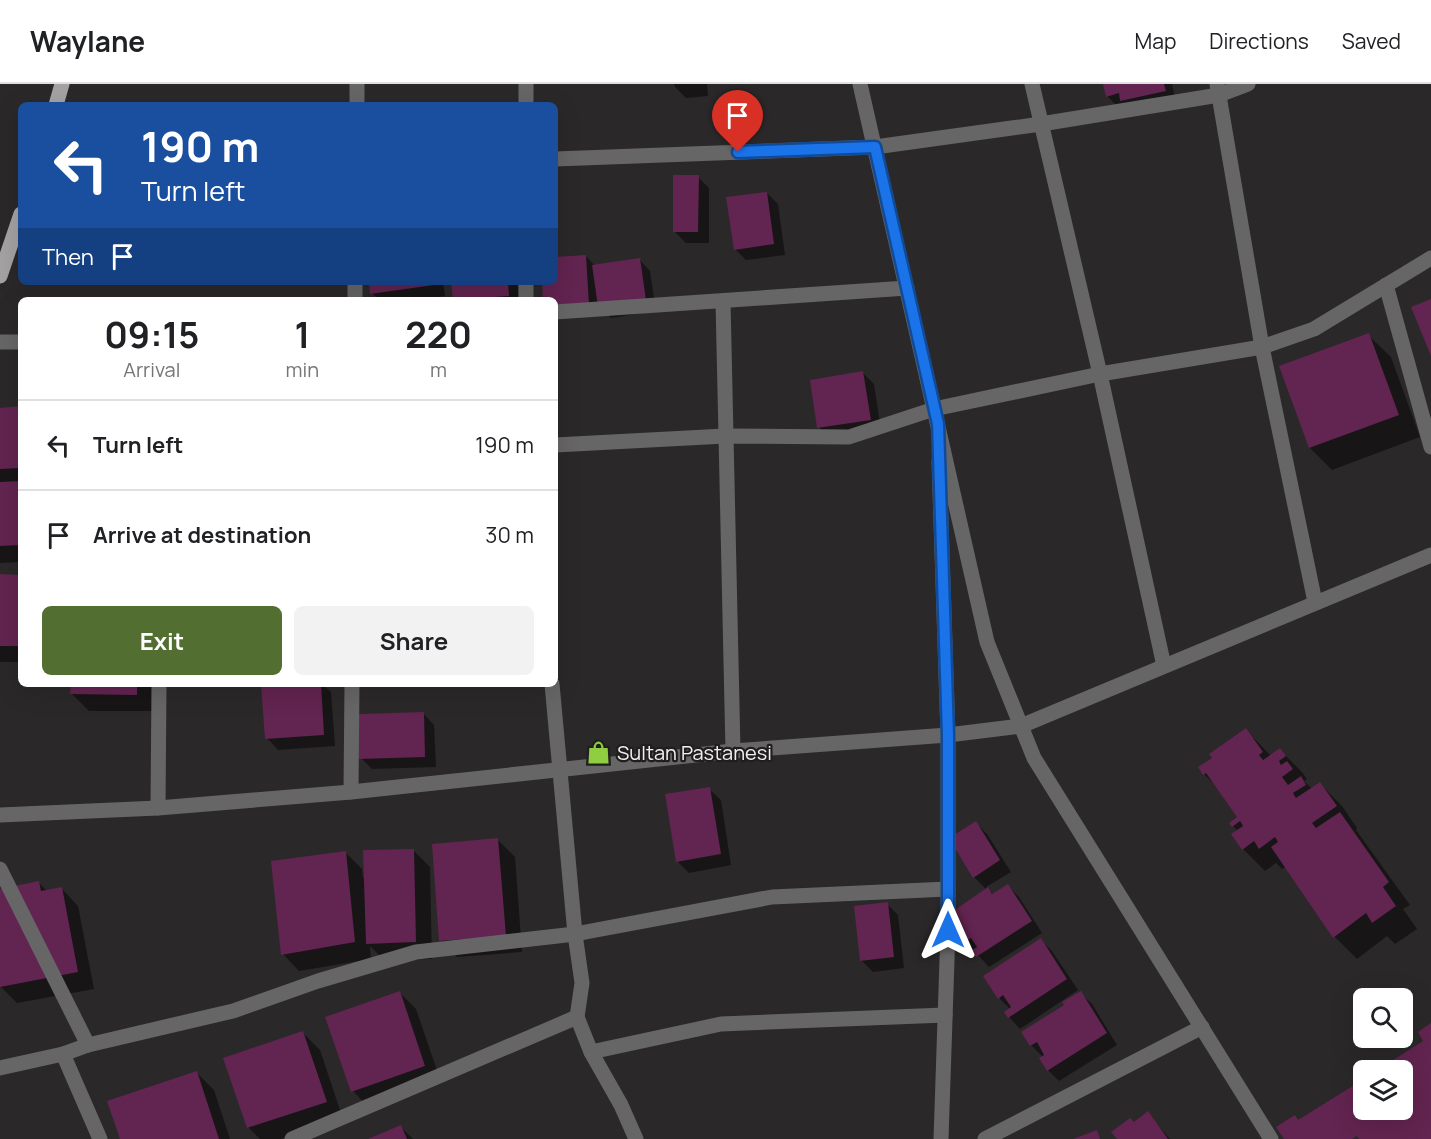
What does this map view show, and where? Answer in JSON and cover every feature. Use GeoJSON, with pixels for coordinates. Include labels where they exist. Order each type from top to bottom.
{"type":"FeatureCollection","features":[{"type":"Feature","properties":{"kind":"main road"},"geometry":{"type":"LineString","coordinates":[[57,102],[62,84]]}},
{"type":"Feature","properties":{"kind":"main road"},"geometry":{"type":"LineString","coordinates":[[0,276],[18,222]]}},
{"type":"Feature","properties":{"kind":"street"},"geometry":{"type":"LineString","coordinates":[[357,84],[357,102]]}},
{"type":"Feature","properties":{"kind":"street"},"geometry":{"type":"LineString","coordinates":[[526,84],[526,102]]}},
{"type":"Feature","properties":{"kind":"street"},"geometry":{"type":"LineString","coordinates":[[860,84],[987,642],[1034,758],[1271,1139]]}},
{"type":"Feature","properties":{"kind":"street"},"geometry":{"type":"LineString","coordinates":[[1032,84],[1100,374],[1164,666]]}},
{"type":"Feature","properties":{"kind":"street"},"geometry":{"type":"LineString","coordinates":[[558,159],[875,147],[1041,124],[1248,84]]}},
{"type":"Feature","properties":{"kind":"street"},"geometry":{"type":"LineString","coordinates":[[1218,90],[1262,347],[1315,602]]}},
{"type":"Feature","properties":{"kind":"street"},"geometry":{"type":"LineString","coordinates":[[558,445],[725,436],[849,437],[934,409],[1100,374],[1262,347],[1314,329],[1431,258]]}},
{"type":"Feature","properties":{"kind":"street"},"geometry":{"type":"LineString","coordinates":[[1386,285],[1431,447]]}},
{"type":"Feature","properties":{"kind":"street"},"geometry":{"type":"LineString","coordinates":[[558,312],[907,288]]}},
{"type":"Feature","properties":{"kind":"street"},"geometry":{"type":"LineString","coordinates":[[723,301],[733,751]]}},
{"type":"Feature","properties":{"kind":"street"},"geometry":{"type":"LineString","coordinates":[[0,342],[18,342]]}},
{"type":"Feature","properties":{"kind":"street"},"geometry":{"type":"LineString","coordinates":[[938,424],[948,735],[948,889],[941,1139]]}},
{"type":"Feature","properties":{"kind":"street"},"geometry":{"type":"LineString","coordinates":[[0,815],[158,808],[351,792],[560,768],[733,751],[948,735],[1021,726],[1431,555]]}},
{"type":"Feature","properties":{"kind":"street"},"geometry":{"type":"LineString","coordinates":[[158,808],[159,687]]}},
{"type":"Feature","properties":{"kind":"street"},"geometry":{"type":"LineString","coordinates":[[351,792],[352,687]]}},
{"type":"Feature","properties":{"kind":"street"},"geometry":{"type":"LineString","coordinates":[[552,687],[575,934],[582,983],[577,1017],[591,1052],[621,1105],[636,1139]]}},
{"type":"Feature","properties":{"kind":"street"},"geometry":{"type":"LineString","coordinates":[[0,869],[88,1045]]}},
{"type":"Feature","properties":{"kind":"street"},"geometry":{"type":"LineString","coordinates":[[0,1068],[233,1011],[318,981],[416,952],[575,934],[772,897],[948,889]]}},
{"type":"Feature","properties":{"kind":"street"},"geometry":{"type":"LineString","coordinates":[[591,1052],[722,1024],[945,1015]]}},
{"type":"Feature","properties":{"kind":"street"},"geometry":{"type":"LineString","coordinates":[[292,1139],[577,1017]]}},
{"type":"Feature","properties":{"kind":"street"},"geometry":{"type":"LineString","coordinates":[[985,1139],[1202,1028]]}},
{"type":"Feature","properties":{"kind":"street"},"geometry":{"type":"LineString","coordinates":[[63,1054],[100,1139]]}},
{"type":"Feature","properties":{"kind":"building"},"geometry":{"type":"Polygon","coordinates":[[[1103,84],[1164,84],[1166,91],[1120,101],[1119,93],[1106,97],[1103,84]]]}},
{"type":"Feature","properties":{"kind":"building"},"geometry":{"type":"Polygon","coordinates":[[[673,175],[699,175],[698,232],[673,232],[673,175]]]}},
{"type":"Feature","properties":{"kind":"building"},"geometry":{"type":"Polygon","coordinates":[[[767,192],[774,244],[734,250],[726,197],[767,192]]]}},
{"type":"Feature","properties":{"kind":"building"},"geometry":{"type":"Polygon","coordinates":[[[586,255],[589,305],[558,307],[558,297],[543,297],[542,285],[558,285],[558,257],[586,255]]]}},
{"type":"Feature","properties":{"kind":"building"},"geometry":{"type":"Polygon","coordinates":[[[640,258],[646,300],[598,307],[592,265],[640,258]]]}},
{"type":"Feature","properties":{"kind":"building"},"geometry":{"type":"Polygon","coordinates":[[[369,285],[434,285],[370,294],[369,285]]]}},
{"type":"Feature","properties":{"kind":"building"},"geometry":{"type":"Polygon","coordinates":[[[451,285],[508,285],[509,296],[453,297],[451,285]]]}},
{"type":"Feature","properties":{"kind":"building"},"geometry":{"type":"Polygon","coordinates":[[[1431,299],[1431,356],[1411,307],[1431,299]]]}},
{"type":"Feature","properties":{"kind":"building"},"geometry":{"type":"Polygon","coordinates":[[[1369,333],[1399,415],[1309,448],[1279,366],[1369,333]]]}},
{"type":"Feature","properties":{"kind":"building"},"geometry":{"type":"Polygon","coordinates":[[[863,371],[871,420],[817,428],[810,380],[863,371]]]}},
{"type":"Feature","properties":{"kind":"building"},"geometry":{"type":"Polygon","coordinates":[[[18,406],[18,468],[0,469],[0,408],[18,406]]]}},
{"type":"Feature","properties":{"kind":"building"},"geometry":{"type":"Polygon","coordinates":[[[18,481],[18,545],[0,546],[0,482],[18,481]]]}},
{"type":"Feature","properties":{"kind":"building"},"geometry":{"type":"Polygon","coordinates":[[[0,574],[18,575],[18,646],[0,646],[0,574]]]}},
{"type":"Feature","properties":{"kind":"building"},"geometry":{"type":"Polygon","coordinates":[[[71,687],[137,687],[137,695],[70,694],[71,687]]]}},
{"type":"Feature","properties":{"kind":"building"},"geometry":{"type":"Polygon","coordinates":[[[261,687],[321,687],[324,735],[265,739],[261,687]]]}},
{"type":"Feature","properties":{"kind":"building"},"geometry":{"type":"Polygon","coordinates":[[[424,712],[425,757],[359,759],[358,714],[424,712]]]}},
{"type":"Feature","properties":{"kind":"building"},"geometry":{"type":"Polygon","coordinates":[[[1246,728],[1263,752],[1259,755],[1263,760],[1280,748],[1286,756],[1279,761],[1281,765],[1287,761],[1293,769],[1282,777],[1288,785],[1301,776],[1306,785],[1293,793],[1296,798],[1320,782],[1337,806],[1312,823],[1316,828],[1340,812],[1389,882],[1383,887],[1396,906],[1372,923],[1366,913],[1333,938],[1271,847],[1278,842],[1275,837],[1259,849],[1254,841],[1242,850],[1231,834],[1243,826],[1240,821],[1232,827],[1229,823],[1237,817],[1206,773],[1203,775],[1198,767],[1212,758],[1209,754],[1246,728]]]}},
{"type":"Feature","properties":{"kind":"building"},"geometry":{"type":"Polygon","coordinates":[[[710,787],[721,854],[676,862],[665,794],[710,787]]]}},
{"type":"Feature","properties":{"kind":"building"},"geometry":{"type":"Polygon","coordinates":[[[976,821],[1000,860],[973,878],[949,838],[976,821]]]}},
{"type":"Feature","properties":{"kind":"building"},"geometry":{"type":"Polygon","coordinates":[[[498,838],[506,936],[439,941],[432,844],[498,838]]]}},
{"type":"Feature","properties":{"kind":"building"},"geometry":{"type":"Polygon","coordinates":[[[414,849],[416,942],[366,944],[363,850],[414,849]]]}},
{"type":"Feature","properties":{"kind":"building"},"geometry":{"type":"Polygon","coordinates":[[[346,851],[355,942],[281,955],[271,861],[346,851]]]}},
{"type":"Feature","properties":{"kind":"building"},"geometry":{"type":"Polygon","coordinates":[[[39,881],[41,891],[62,887],[78,972],[0,987],[0,889],[39,881]]]}},
{"type":"Feature","properties":{"kind":"building"},"geometry":{"type":"Polygon","coordinates":[[[1008,884],[1032,921],[976,957],[972,950],[977,947],[971,938],[964,942],[952,924],[949,914],[988,887],[992,894],[1008,884]]]}},
{"type":"Feature","properties":{"kind":"building"},"geometry":{"type":"Polygon","coordinates":[[[888,902],[894,957],[860,961],[854,906],[888,902]]]}},
{"type":"Feature","properties":{"kind":"building"},"geometry":{"type":"Polygon","coordinates":[[[1041,938],[1067,979],[1008,1018],[1004,1012],[1011,1007],[1003,995],[998,999],[983,976],[1041,938]]]}},
{"type":"Feature","properties":{"kind":"building"},"geometry":{"type":"Polygon","coordinates":[[[400,991],[425,1066],[351,1092],[325,1017],[400,991]]]}},
{"type":"Feature","properties":{"kind":"building"},"geometry":{"type":"Polygon","coordinates":[[[1081,991],[1107,1033],[1047,1071],[1039,1058],[1044,1055],[1037,1042],[1030,1046],[1021,1032],[1064,1005],[1062,1002],[1081,991]]]}},
{"type":"Feature","properties":{"kind":"building"},"geometry":{"type":"Polygon","coordinates":[[[1431,1023],[1431,1139],[1359,1139],[1357,1136],[1352,1139],[1284,1139],[1276,1127],[1295,1115],[1298,1120],[1353,1086],[1353,1120],[1413,1120],[1413,1060],[1393,1060],[1423,1041],[1418,1032],[1431,1023]]]}},
{"type":"Feature","properties":{"kind":"building"},"geometry":{"type":"Polygon","coordinates":[[[303,1031],[327,1102],[247,1128],[223,1058],[303,1031]]]}},
{"type":"Feature","properties":{"kind":"building"},"geometry":{"type":"Polygon","coordinates":[[[197,1071],[219,1139],[120,1139],[107,1101],[197,1071]]]}},
{"type":"Feature","properties":{"kind":"building"},"geometry":{"type":"Polygon","coordinates":[[[1148,1111],[1168,1139],[1117,1139],[1111,1132],[1130,1118],[1134,1122],[1148,1111]]]}},
{"type":"Feature","properties":{"kind":"building"},"geometry":{"type":"Polygon","coordinates":[[[401,1125],[407,1139],[368,1139],[401,1125]]]}},
{"type":"Feature","properties":{"kind":"building"},"geometry":{"type":"Polygon","coordinates":[[[1097,1130],[1100,1139],[1073,1139],[1097,1130]]]}},
{"type":"Feature","properties":{"kind":"place","name":"Sultan Pastanesi"},"geometry":{"type":"Point","coordinates":[599,752]}},
{"type":"Feature","properties":{"kind":"route"},"geometry":{"type":"LineString","coordinates":[[738,152],[875,147],[938,424],[948,735],[948,930]]}}]}
